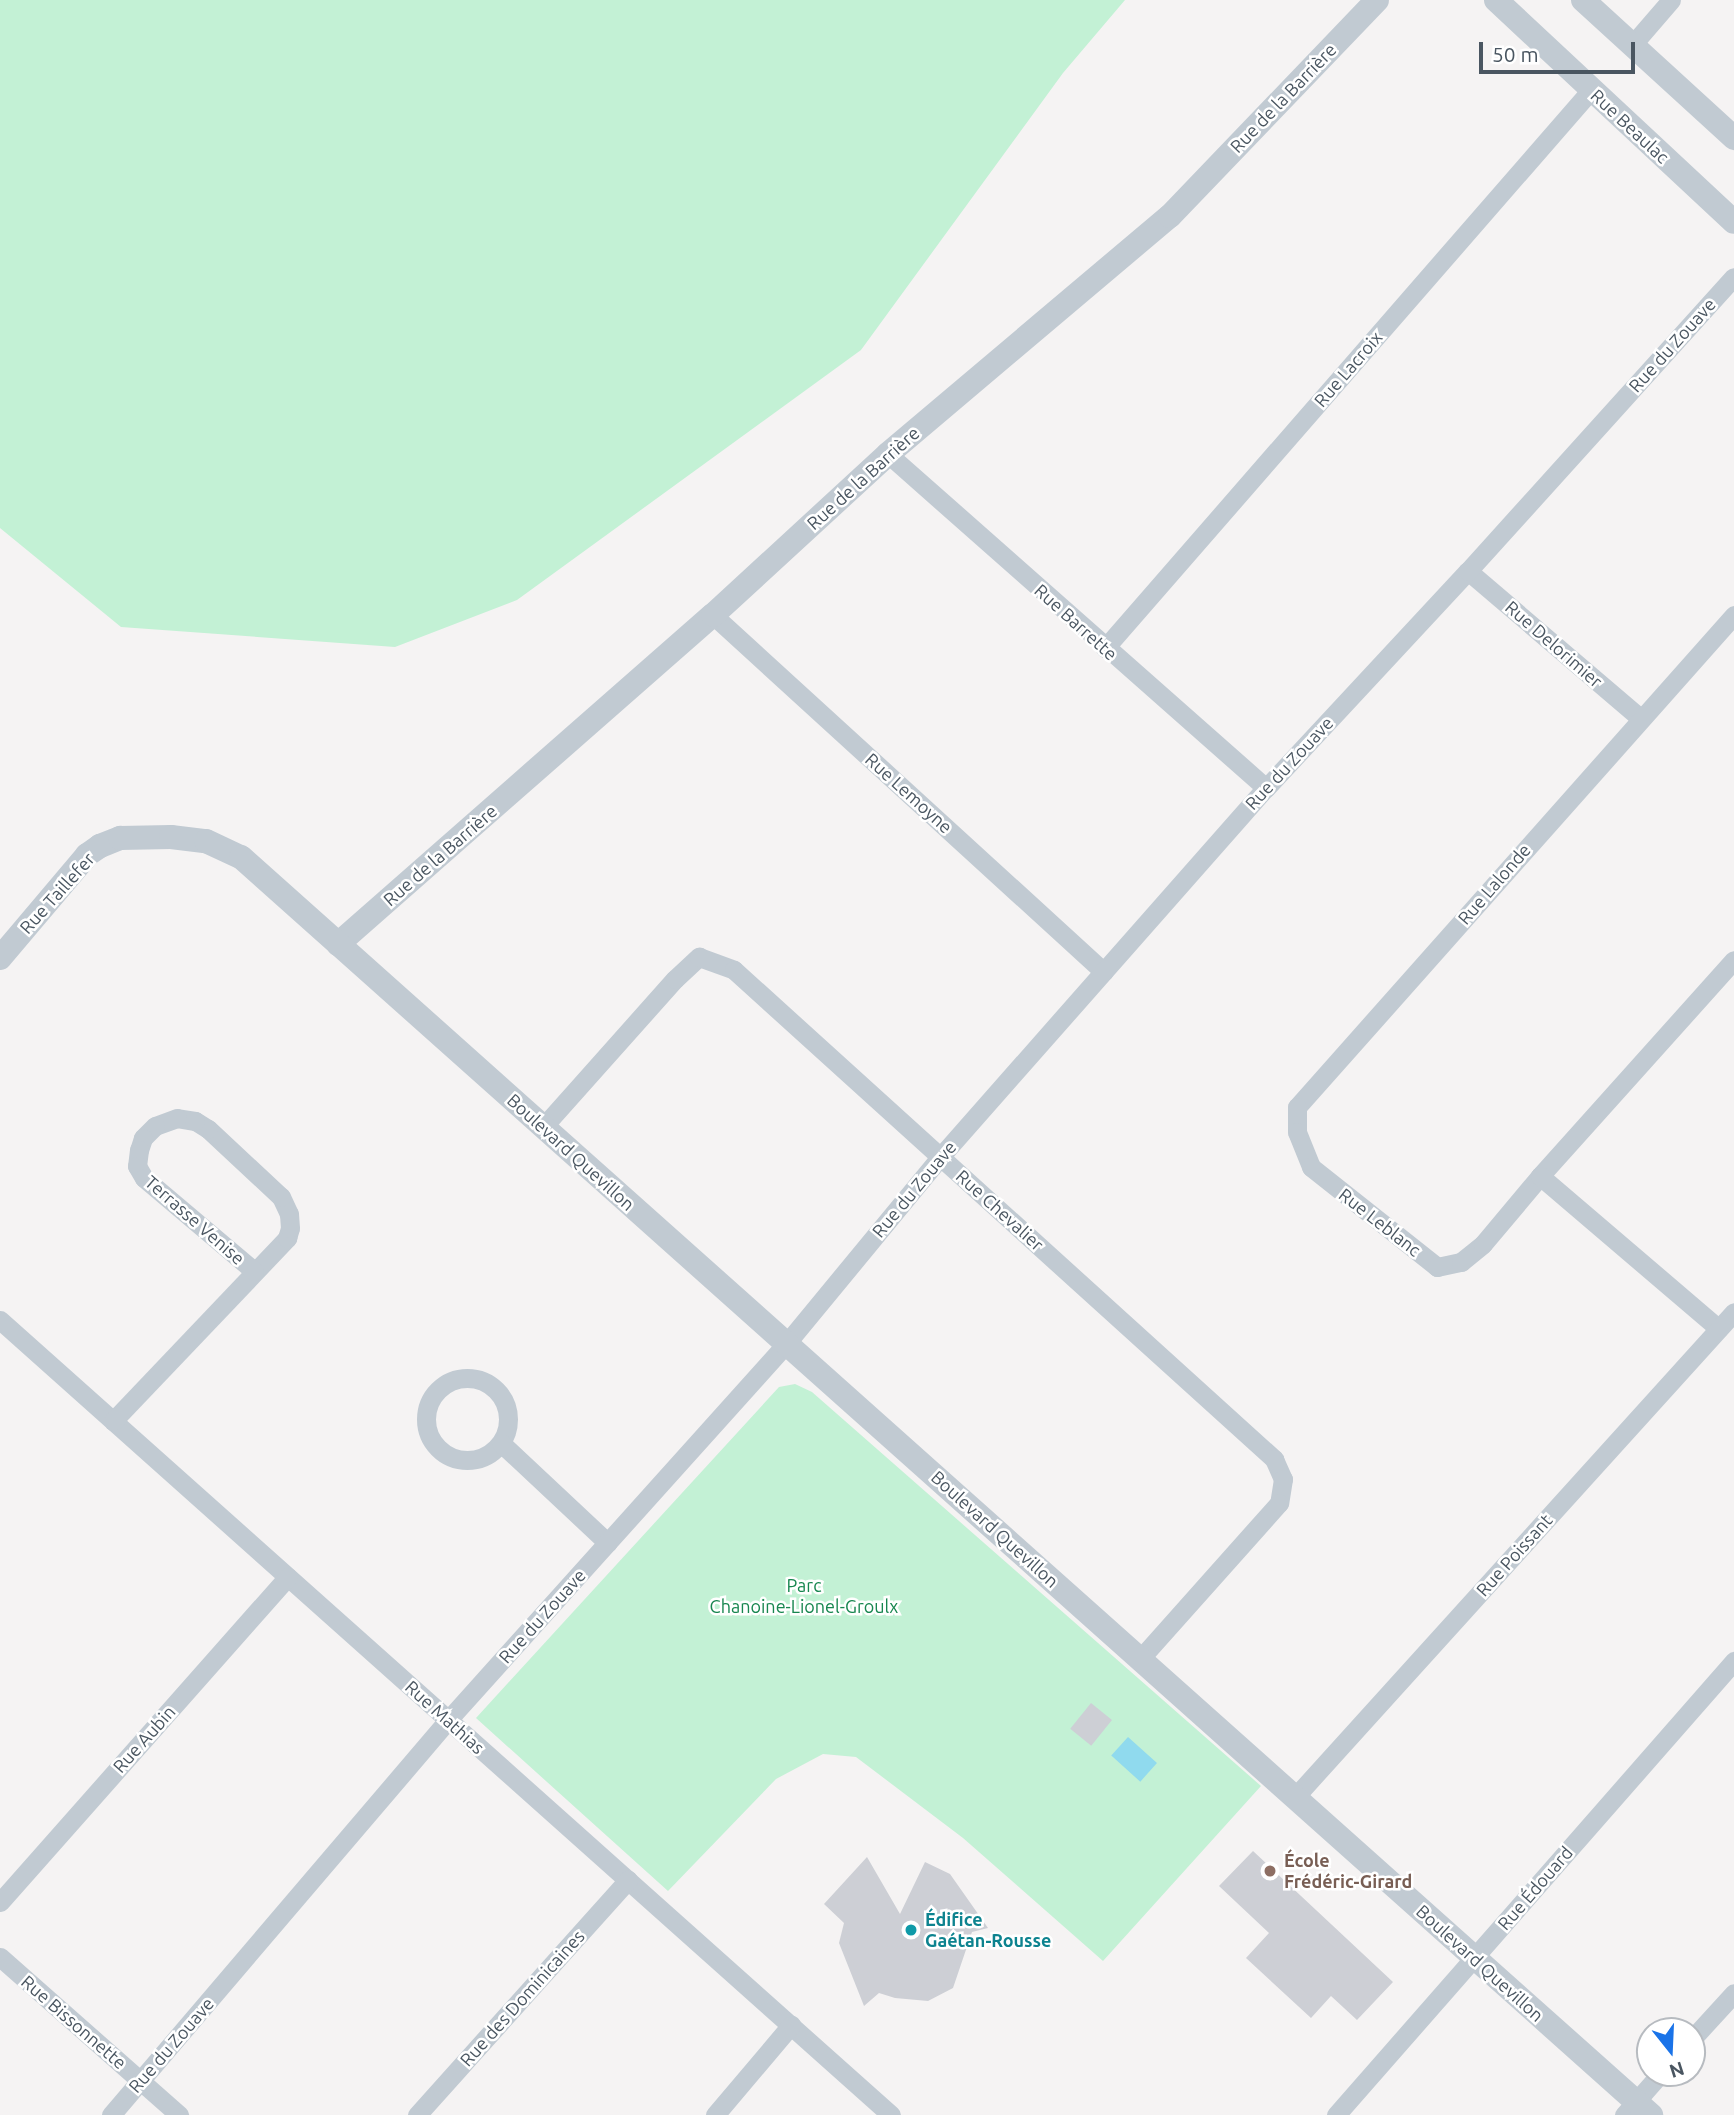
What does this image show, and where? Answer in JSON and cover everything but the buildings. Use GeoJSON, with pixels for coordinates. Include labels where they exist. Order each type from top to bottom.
{"type":"FeatureCollection","features":[{"type":"Feature","properties":{"kind":"street","name":"Rue de la Barrière"},"geometry":{"type":"LineString","coordinates":[[338,944],[713,615],[888,454],[1170,216],[1377,0]]}},
{"type":"Feature","properties":{"kind":"street","name":"Rue Beaulac"},"geometry":{"type":"LineString","coordinates":[[1496,0],[1734,222]]}},
{"type":"Feature","properties":{"kind":"street"},"geometry":{"type":"LineString","coordinates":[[1583,0],[1734,138]]}},
{"type":"Feature","properties":{"kind":"street"},"geometry":{"type":"LineString","coordinates":[[1633,44],[1671,0]]}},
{"type":"Feature","properties":{"kind":"street","name":"Rue Lacroix"},"geometry":{"type":"LineString","coordinates":[[1105,648],[1591,90]]}},
{"type":"Feature","properties":{"kind":"street","name":"Rue du Zouave"},"geometry":{"type":"LineString","coordinates":[[111,2115],[448,1720],[786,1344],[941,1156],[1266,788],[1468,571],[1734,276]]}},
{"type":"Feature","properties":{"kind":"street","name":"Rue Barrette"},"geometry":{"type":"LineString","coordinates":[[888,454],[1266,788]]}},
{"type":"Feature","properties":{"kind":"street","name":"Rue Delorimier"},"geometry":{"type":"LineString","coordinates":[[1468,571],[1640,718]]}},
{"type":"Feature","properties":{"kind":"street","name":"Rue Lemoyne"},"geometry":{"type":"LineString","coordinates":[[713,615],[1104,972]]}},
{"type":"Feature","properties":{"kind":"street","name":"Rue Lalonde"},"geometry":{"type":"LineString","coordinates":[[1311,1167],[1297,1132],[1297,1107],[1734,615]]}},
{"type":"Feature","properties":{"kind":"street","name":"Rue Taillefer"},"geometry":{"type":"LineString","coordinates":[[0,958],[87,855],[120,838],[170,837],[206,841],[241,857],[338,944]]}},
{"type":"Feature","properties":{"kind":"street","name":"Boulevard Quevillon"},"geometry":{"type":"LineString","coordinates":[[338,944],[1475,1958],[1637,2110]]}},
{"type":"Feature","properties":{"kind":"street","name":"Rue Chevalier"},"geometry":{"type":"LineString","coordinates":[[543,1127],[699,957],[734,970],[1274,1459],[1283,1479],[1279,1503],[1140,1659]]}},
{"type":"Feature","properties":{"kind":"street","name":"Rue Leblanc"},"geometry":{"type":"LineString","coordinates":[[1311,1167],[1437,1267],[1461,1262],[1483,1244],[1539,1175],[1734,960]]}},
{"type":"Feature","properties":{"kind":"street","name":"Terrasse Venise"},"geometry":{"type":"LineString","coordinates":[[113,1421],[287,1238],[289,1214],[281,1197],[208,1129],[195,1121],[177,1118],[155,1126],[143,1138],[139,1150],[137,1166],[144,1178],[254,1271]]}},
{"type":"Feature","properties":{"kind":"street"},"geometry":{"type":"LineString","coordinates":[[1539,1175],[1718,1329]]}},
{"type":"Feature","properties":{"kind":"street","name":"Rue Poissant"},"geometry":{"type":"LineString","coordinates":[[1295,1797],[1734,1312]]}},
{"type":"Feature","properties":{"kind":"street","name":"Rue Mathias"},"geometry":{"type":"LineString","coordinates":[[0,1320],[891,2115]]}},
{"type":"Feature","properties":{"kind":"street"},"geometry":{"type":"LineString","coordinates":[[458,1378],[472,1378],[492,1386],[505,1402],[509,1416],[501,1443],[480,1459],[467,1461],[442,1452],[427,1431],[428,1405],[434,1394],[444,1384],[458,1378]]}},
{"type":"Feature","properties":{"kind":"street"},"geometry":{"type":"LineString","coordinates":[[501,1443],[608,1543]]}},
{"type":"Feature","properties":{"kind":"street","name":"Rue Aubin"},"geometry":{"type":"LineString","coordinates":[[0,1902],[288,1577]]}},
{"type":"Feature","properties":{"kind":"street","name":"Rue Édouard"},"geometry":{"type":"LineString","coordinates":[[1336,2115],[1734,1661]]}},
{"type":"Feature","properties":{"kind":"street","name":"Rue des Dominicaines"},"geometry":{"type":"LineString","coordinates":[[417,2115],[628,1880]]}},
{"type":"Feature","properties":{"kind":"street","name":"Rue Bissonnette"},"geometry":{"type":"LineString","coordinates":[[0,1957],[179,2115]]}},
{"type":"Feature","properties":{"kind":"street"},"geometry":{"type":"LineString","coordinates":[[1706,2024],[1734,1993]]}},
{"type":"Feature","properties":{"kind":"street"},"geometry":{"type":"LineString","coordinates":[[715,2115],[791,2025]]}},
{"type":"Feature","properties":{"kind":"street"},"geometry":{"type":"LineString","coordinates":[[1637,2110],[1652,2087]]}},
{"type":"Feature","properties":{"kind":"green space"},"geometry":{"type":"Polygon","coordinates":[[[0,0],[1125,0],[1063,73],[861,350],[517,600],[395,647],[121,627],[0,528],[0,0]]]}},
{"type":"Feature","properties":{"kind":"green space","name":"Parc Chanoine-Lionel-Groulx"},"geometry":{"type":"Polygon","coordinates":[[[795,1384],[812,1392],[1261,1786],[1103,1961],[963,1838],[856,1757],[823,1754],[776,1779],[668,1891],[476,1718],[779,1387],[795,1384]]]}},
{"type":"Feature","properties":{"kind":"water"},"geometry":{"type":"Polygon","coordinates":[[[1128,1737],[1157,1763],[1140,1782],[1111,1756],[1128,1737]]]}},
{"type":"Feature","properties":{"kind":"place","name":"École Frédéric-Girard"},"geometry":{"type":"Point","coordinates":[1270,1871]}},
{"type":"Feature","properties":{"kind":"place","name":"Édifice Gaétan-Rousse"},"geometry":{"type":"Point","coordinates":[911,1930]}}]}
